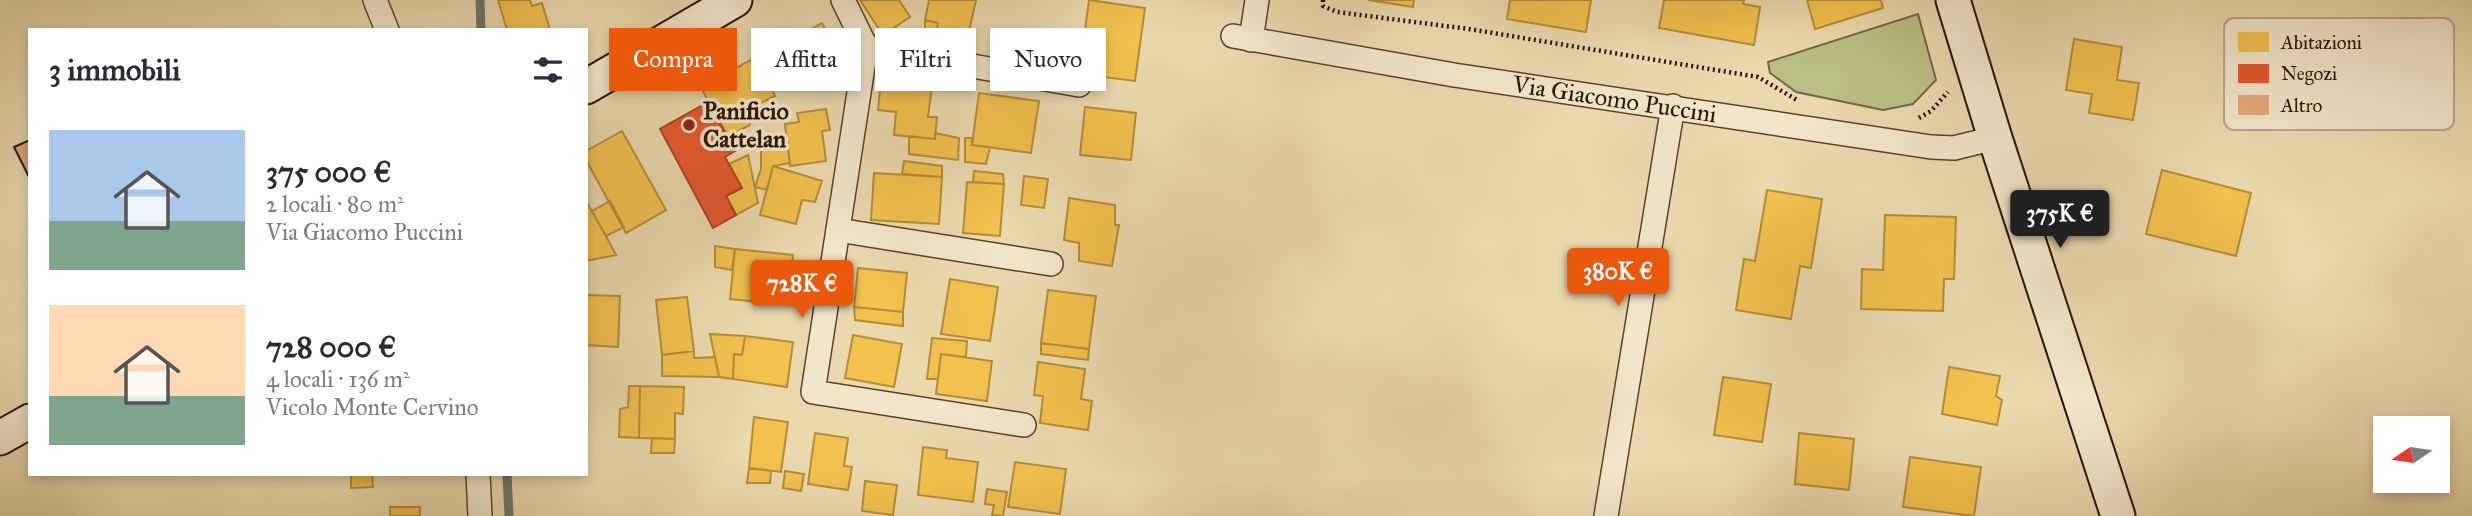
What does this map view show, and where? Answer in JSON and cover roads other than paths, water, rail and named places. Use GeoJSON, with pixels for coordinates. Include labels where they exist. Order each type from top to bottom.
{"type":"FeatureCollection","features":[{"type":"Feature","properties":{"kind":"street"},"geometry":{"type":"LineString","coordinates":[[375,0],[386,28]]}},
{"type":"Feature","properties":{"kind":"street"},"geometry":{"type":"LineString","coordinates":[[588,87],[735,0]]}},
{"type":"Feature","properties":{"kind":"street"},"geometry":{"type":"LineString","coordinates":[[844,0],[866,47],[813,392],[1024,425]]}},
{"type":"Feature","properties":{"kind":"street","name":"Via Giacomo Puccini"},"geometry":{"type":"LineString","coordinates":[[1257,0],[1242,38],[1454,75],[1931,146],[1954,148],[1995,138]]}},
{"type":"Feature","properties":{"kind":"street"},"geometry":{"type":"LineString","coordinates":[[1953,0],[2118,516]]}},
{"type":"Feature","properties":{"kind":"street"},"geometry":{"type":"LineString","coordinates":[[866,47],[990,69]]}},
{"type":"Feature","properties":{"kind":"street"},"geometry":{"type":"LineString","coordinates":[[1606,516],[1673,106]]}},
{"type":"Feature","properties":{"kind":"street"},"geometry":{"type":"LineString","coordinates":[[838,230],[1051,264]]}},
{"type":"Feature","properties":{"kind":"street"},"geometry":{"type":"LineString","coordinates":[[0,438],[28,422]]}},
{"type":"Feature","properties":{"kind":"street"},"geometry":{"type":"LineString","coordinates":[[478,476],[480,516]]}},
{"type":"Feature","properties":{"kind":"waterway"},"geometry":{"type":"LineString","coordinates":[[480,0],[481,28]]}},
{"type":"Feature","properties":{"kind":"waterway"},"geometry":{"type":"LineString","coordinates":[[507,476],[509,516]]}},
{"type":"Feature","properties":{"kind":"place","name":"Panificio Cattelan"},"geometry":{"type":"Point","coordinates":[689,125]}}]}
